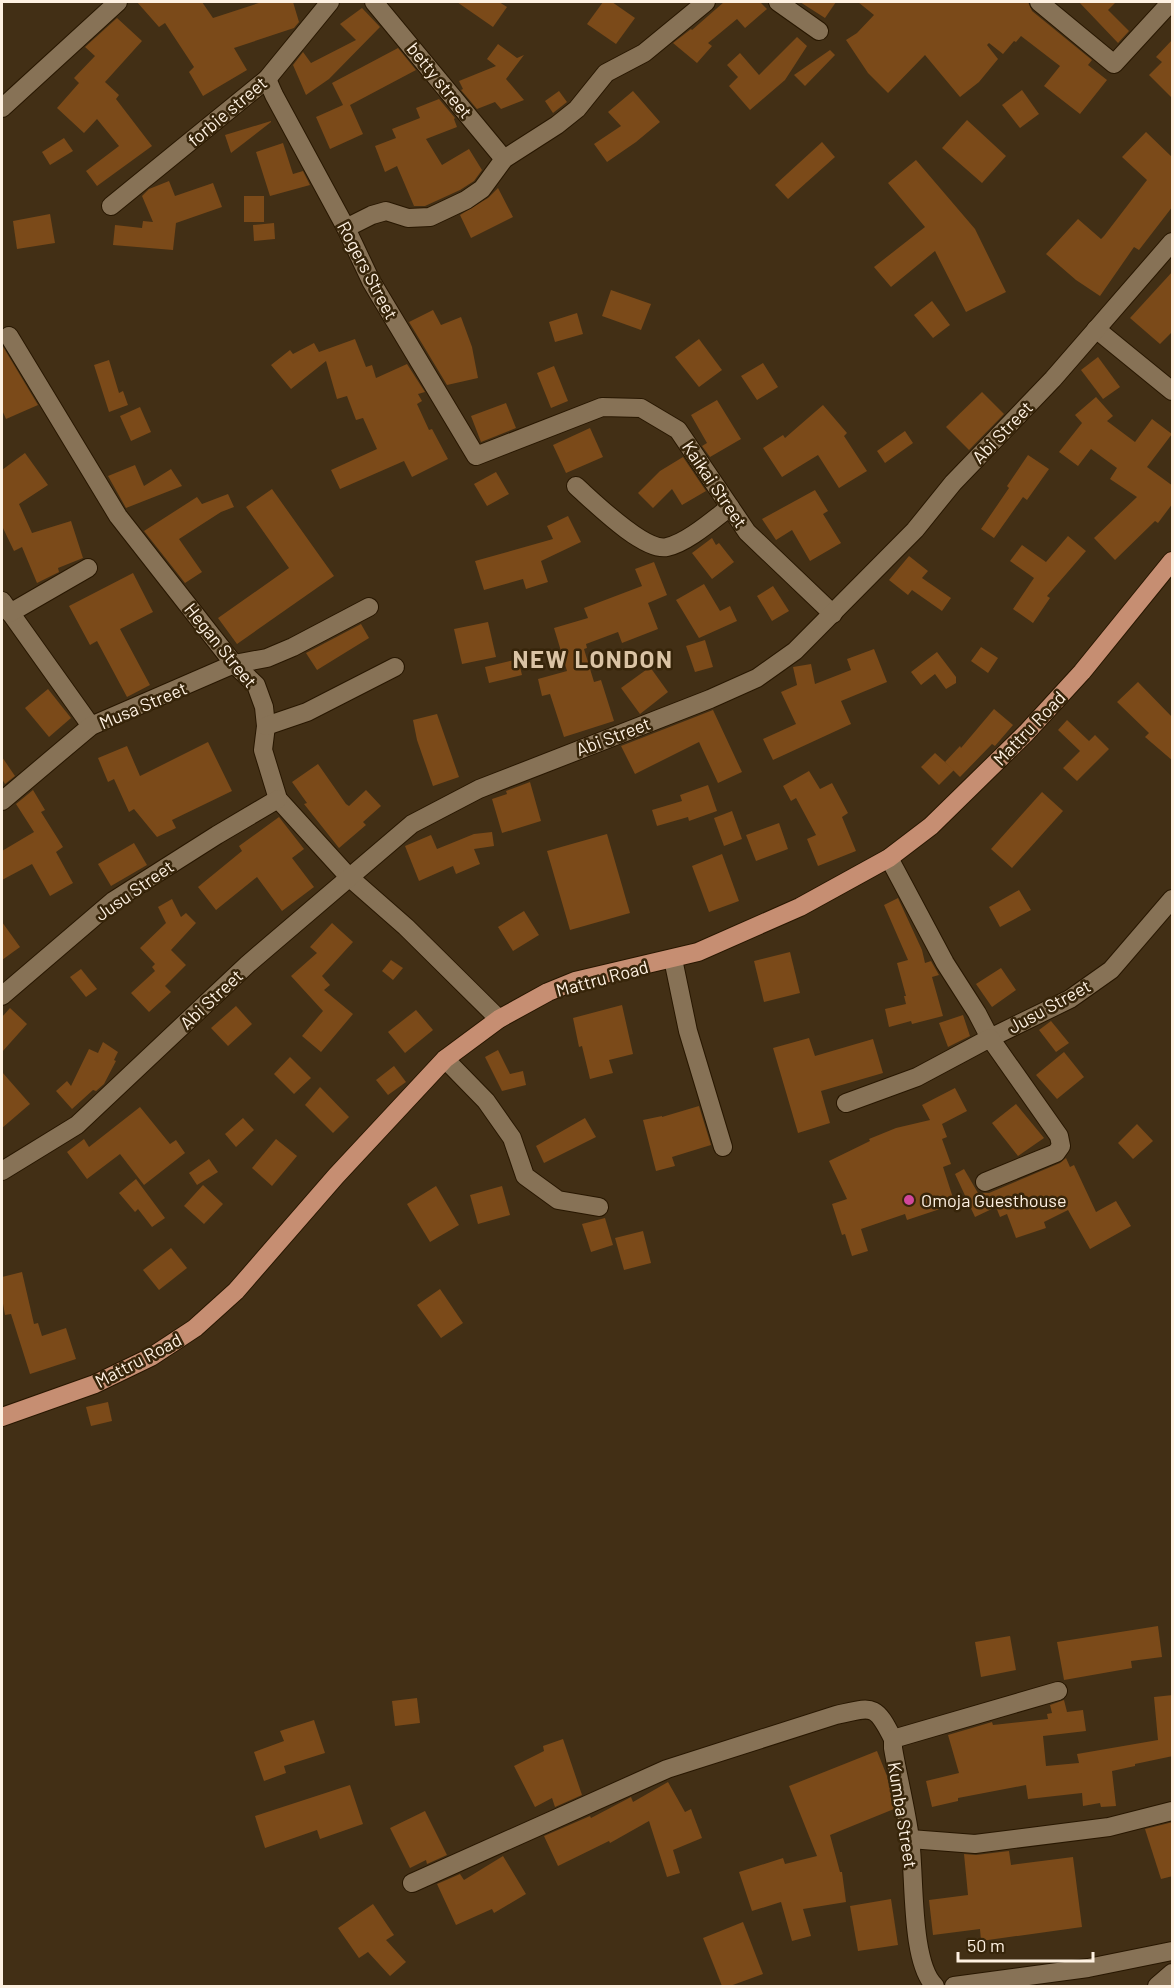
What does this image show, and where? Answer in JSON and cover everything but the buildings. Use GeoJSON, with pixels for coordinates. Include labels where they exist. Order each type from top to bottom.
{"type":"FeatureCollection","features":[{"type":"Feature","properties":{"kind":"main road","name":"Mattru Road"},"geometry":{"type":"LineString","coordinates":[[2,1417],[95,1384],[151,1357],[195,1328],[236,1291],[336,1176],[446,1059],[499,1019],[548,992],[575,981],[698,952],[779,917],[890,858],[931,826],[1026,733],[1082,672],[1173,561]]}},
{"type":"Feature","properties":{"kind":"street"},"geometry":{"type":"LineString","coordinates":[[2,108],[118,2]]}},
{"type":"Feature","properties":{"kind":"street","name":"forbie street"},"geometry":{"type":"LineString","coordinates":[[111,206],[267,80],[330,2]]}},
{"type":"Feature","properties":{"kind":"street","name":"betty street"},"geometry":{"type":"LineString","coordinates":[[374,2],[504,159]]}},
{"type":"Feature","properties":{"kind":"street"},"geometry":{"type":"LineString","coordinates":[[346,228],[386,211],[408,218],[430,217],[466,200],[482,189],[504,159],[557,125],[577,109],[606,73],[644,53],[706,2]]}},
{"type":"Feature","properties":{"kind":"street"},"geometry":{"type":"LineString","coordinates":[[778,2],[819,31]]}},
{"type":"Feature","properties":{"kind":"street"},"geometry":{"type":"LineString","coordinates":[[1039,2],[1114,64],[1171,2]]}},
{"type":"Feature","properties":{"kind":"street","name":"Rogers Street"},"geometry":{"type":"LineString","coordinates":[[267,80],[346,228],[371,281],[476,456]]}},
{"type":"Feature","properties":{"kind":"street","name":"Abi Street"},"geometry":{"type":"LineString","coordinates":[[2,1171],[77,1125],[248,964],[412,824],[479,789],[758,678],[795,651],[915,530],[953,483],[1053,379],[1173,242]]}},
{"type":"Feature","properties":{"kind":"street"},"geometry":{"type":"LineString","coordinates":[[1096,329],[1173,391]]}},
{"type":"Feature","properties":{"kind":"street","name":"Hegan Street"},"geometry":{"type":"LineString","coordinates":[[9,336],[118,516],[234,664],[256,685],[264,706],[266,726],[263,750],[278,799],[349,877],[406,927],[499,1019]]}},
{"type":"Feature","properties":{"kind":"street","name":"Kaikai Street"},"geometry":{"type":"LineString","coordinates":[[476,456],[602,406],[641,408],[678,430],[747,532],[833,614]]}},
{"type":"Feature","properties":{"kind":"street"},"geometry":{"type":"LineString","coordinates":[[576,486],[638,538],[654,547],[668,547],[684,539],[730,507]]}},
{"type":"Feature","properties":{"kind":"street"},"geometry":{"type":"LineString","coordinates":[[88,568],[6,607],[91,726]]}},
{"type":"Feature","properties":{"kind":"street","name":"Musa Street"},"geometry":{"type":"LineString","coordinates":[[2,801],[91,726],[234,664],[267,658],[293,647],[369,607]]}},
{"type":"Feature","properties":{"kind":"street"},"geometry":{"type":"LineString","coordinates":[[266,726],[307,712],[395,668]]}},
{"type":"Feature","properties":{"kind":"street","name":"Jusu Street"},"geometry":{"type":"LineString","coordinates":[[2,996],[113,901],[278,799]]}},
{"type":"Feature","properties":{"kind":"street","name":"Jusu Street"},"geometry":{"type":"LineString","coordinates":[[890,858],[945,963],[977,1012],[990,1038],[1070,999],[1111,970],[1173,899]]}},
{"type":"Feature","properties":{"kind":"street"},"geometry":{"type":"LineString","coordinates":[[673,959],[688,1031],[723,1147]]}},
{"type":"Feature","properties":{"kind":"street"},"geometry":{"type":"LineString","coordinates":[[846,1103],[917,1077],[990,1038],[1059,1136],[1062,1146],[1056,1153],[985,1182]]}},
{"type":"Feature","properties":{"kind":"street"},"geometry":{"type":"LineString","coordinates":[[446,1059],[486,1101],[512,1138],[525,1176],[558,1200],[598,1207]]}},
{"type":"Feature","properties":{"kind":"street","name":"Kumba Street"},"geometry":{"type":"LineString","coordinates":[[935,1986],[927,1979],[917,1936],[910,1839],[893,1739],[1058,1691]]}},
{"type":"Feature","properties":{"kind":"street"},"geometry":{"type":"LineString","coordinates":[[412,1883],[668,1769],[836,1715],[865,1709],[875,1710],[883,1718],[893,1739]]}},
{"type":"Feature","properties":{"kind":"street"},"geometry":{"type":"LineString","coordinates":[[910,1839],[975,1844],[1109,1827],[1173,1811]]}},
{"type":"Feature","properties":{"kind":"street"},"geometry":{"type":"LineString","coordinates":[[954,1986],[1088,1968],[1173,1951]]}},
{"type":"Feature","properties":{"kind":"street"},"geometry":{"type":"LineString","coordinates":[[1157,1986],[1173,1973]]}},
{"type":"Feature","properties":{"kind":"place","name":"Omoja Guesthouse"},"geometry":{"type":"Point","coordinates":[909,1200]}},
{"type":"Feature","properties":{"kind":"district","name":"NEW LONDON"},"geometry":{"type":"Point","coordinates":[593,658]}}]}
